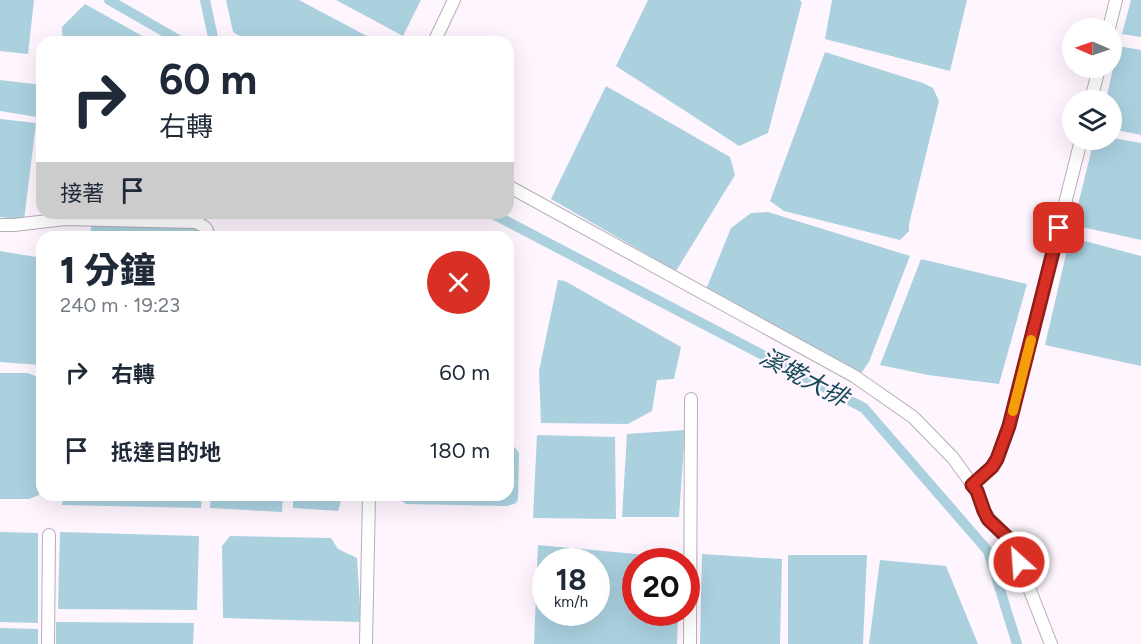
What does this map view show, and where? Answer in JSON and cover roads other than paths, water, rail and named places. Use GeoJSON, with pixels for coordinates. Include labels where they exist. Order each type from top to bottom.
{"type":"FeatureCollection","features":[{"type":"Feature","properties":{"kind":"lane"},"geometry":{"type":"LineString","coordinates":[[437,36],[454,0]]}},
{"type":"Feature","properties":{"kind":"lane"},"geometry":{"type":"LineString","coordinates":[[1112,18],[1116,0]]}},
{"type":"Feature","properties":{"kind":"lane"},"geometry":{"type":"LineString","coordinates":[[972,485],[992,467],[1009,426],[1078,150]]}},
{"type":"Feature","properties":{"kind":"lane"},"geometry":{"type":"LineString","coordinates":[[514,189],[854,376],[913,417],[953,458],[977,491],[988,519],[1011,542],[1052,644]]}},
{"type":"Feature","properties":{"kind":"lane"},"geometry":{"type":"LineString","coordinates":[[0,225],[65,219],[196,222],[205,226],[208,231]]}},
{"type":"Feature","properties":{"kind":"lane"},"geometry":{"type":"LineString","coordinates":[[690,644],[691,399]]}},
{"type":"Feature","properties":{"kind":"lane"},"geometry":{"type":"LineString","coordinates":[[366,644],[369,501]]}},
{"type":"Feature","properties":{"kind":"lane"},"geometry":{"type":"LineString","coordinates":[[48,644],[49,535]]}},
{"type":"Feature","properties":{"kind":"water"},"geometry":{"type":"Polygon","coordinates":[[[0,0],[34,0],[28,54],[0,51],[0,0]]]}},
{"type":"Feature","properties":{"kind":"water"},"geometry":{"type":"Polygon","coordinates":[[[226,0],[299,0],[367,36],[240,36],[233,32],[226,0]]]}},
{"type":"Feature","properties":{"kind":"water"},"geometry":{"type":"Polygon","coordinates":[[[336,0],[421,0],[403,36],[336,0]]]}},
{"type":"Feature","properties":{"kind":"water"},"geometry":{"type":"Polygon","coordinates":[[[648,0],[799,0],[802,2],[768,133],[739,146],[616,66],[648,0]]]}},
{"type":"Feature","properties":{"kind":"water"},"geometry":{"type":"Polygon","coordinates":[[[832,0],[967,0],[950,71],[825,39],[832,0]]]}},
{"type":"Feature","properties":{"kind":"water"},"geometry":{"type":"Polygon","coordinates":[[[1131,0],[1141,0],[1141,37],[1122,34],[1131,0]]]}},
{"type":"Feature","properties":{"kind":"water"},"geometry":{"type":"Polygon","coordinates":[[[85,4],[142,36],[63,36],[62,27],[85,4]]]}},
{"type":"Feature","properties":{"kind":"water"},"geometry":{"type":"Polygon","coordinates":[[[1122,47],[1141,50],[1141,135],[1122,131],[1122,90],[1108,90],[1111,78],[1122,78],[1122,47]]]}},
{"type":"Feature","properties":{"kind":"water"},"geometry":{"type":"Polygon","coordinates":[[[825,52],[923,83],[933,88],[939,101],[909,231],[900,240],[784,211],[770,201],[825,52]]]}},
{"type":"Feature","properties":{"kind":"water"},"geometry":{"type":"Polygon","coordinates":[[[0,80],[36,84],[36,117],[0,111],[0,80]]]}},
{"type":"Feature","properties":{"kind":"water"},"geometry":{"type":"Polygon","coordinates":[[[606,86],[730,157],[735,175],[676,271],[551,199],[606,86]]]}},
{"type":"Feature","properties":{"kind":"water"},"geometry":{"type":"Polygon","coordinates":[[[0,119],[36,123],[24,220],[0,217],[0,119]]]}},
{"type":"Feature","properties":{"kind":"water"},"geometry":{"type":"Polygon","coordinates":[[[1122,140],[1141,143],[1141,240],[1073,225],[1092,150],[1122,150],[1122,140]]]}},
{"type":"Feature","properties":{"kind":"water"},"geometry":{"type":"Polygon","coordinates":[[[768,212],[910,256],[869,362],[862,372],[851,377],[705,292],[731,228],[751,213],[768,212]]]}},
{"type":"Feature","properties":{"kind":"water"},"geometry":{"type":"Polygon","coordinates":[[[92,224],[204,229],[204,231],[90,231],[92,224]]]}},
{"type":"Feature","properties":{"kind":"water"},"geometry":{"type":"Polygon","coordinates":[[[1070,237],[1141,256],[1141,366],[1045,345],[1070,237]]]}},
{"type":"Feature","properties":{"kind":"water"},"geometry":{"type":"Polygon","coordinates":[[[0,251],[36,257],[36,365],[0,362],[0,251]]]}},
{"type":"Feature","properties":{"kind":"water"},"geometry":{"type":"Polygon","coordinates":[[[921,259],[1027,284],[999,384],[928,375],[880,365],[921,259]]]}},
{"type":"Feature","properties":{"kind":"water"},"geometry":{"type":"Polygon","coordinates":[[[558,280],[565,281],[681,347],[674,379],[657,380],[652,411],[628,424],[541,423],[539,371],[558,280]]]}},
{"type":"Feature","properties":{"kind":"water"},"geometry":{"type":"Polygon","coordinates":[[[0,373],[28,373],[36,376],[36,496],[29,499],[0,499],[0,373]]]}},
{"type":"Feature","properties":{"kind":"water"},"geometry":{"type":"Polygon","coordinates":[[[685,430],[679,517],[622,517],[627,434],[685,430]]]}},
{"type":"Feature","properties":{"kind":"water"},"geometry":{"type":"Polygon","coordinates":[[[537,435],[615,437],[616,519],[533,518],[537,435]]]}},
{"type":"Feature","properties":{"kind":"water"},"geometry":{"type":"Polygon","coordinates":[[[514,447],[519,453],[516,503],[507,506],[406,504],[402,501],[514,501],[514,447]]]}},
{"type":"Feature","properties":{"kind":"water"},"geometry":{"type":"Polygon","coordinates":[[[62,501],[202,501],[201,508],[62,505],[62,501]]]}},
{"type":"Feature","properties":{"kind":"water"},"geometry":{"type":"Polygon","coordinates":[[[211,501],[283,501],[282,512],[210,508],[211,501]]]}},
{"type":"Feature","properties":{"kind":"water"},"geometry":{"type":"Polygon","coordinates":[[[293,501],[341,501],[338,511],[293,508],[293,501]]]}},
{"type":"Feature","properties":{"kind":"water"},"geometry":{"type":"Polygon","coordinates":[[[0,532],[38,533],[38,623],[0,622],[0,532]]]}},
{"type":"Feature","properties":{"kind":"water"},"geometry":{"type":"Polygon","coordinates":[[[60,532],[199,536],[197,610],[58,609],[60,532]]]}},
{"type":"Feature","properties":{"kind":"water"},"geometry":{"type":"Polygon","coordinates":[[[230,536],[331,538],[338,549],[357,558],[361,622],[223,618],[222,546],[230,536]]]}},
{"type":"Feature","properties":{"kind":"water"},"geometry":{"type":"Polygon","coordinates":[[[538,545],[571,548],[538,548],[538,545]]]}},
{"type":"Feature","properties":{"kind":"water"},"geometry":{"type":"Polygon","coordinates":[[[610,552],[622,553],[622,626],[678,626],[677,644],[534,644],[535,626],[610,626],[610,552]]]}},
{"type":"Feature","properties":{"kind":"water"},"geometry":{"type":"Polygon","coordinates":[[[702,554],[782,559],[780,644],[700,644],[702,554]]]}},
{"type":"Feature","properties":{"kind":"water"},"geometry":{"type":"Polygon","coordinates":[[[788,555],[867,555],[863,644],[788,644],[788,555]]]}},
{"type":"Feature","properties":{"kind":"water"},"geometry":{"type":"Polygon","coordinates":[[[880,560],[946,566],[978,644],[869,644],[880,560]]]}},
{"type":"Feature","properties":{"kind":"water"},"geometry":{"type":"Polygon","coordinates":[[[56,622],[194,623],[193,644],[56,644],[56,622]]]}},
{"type":"Feature","properties":{"kind":"water"},"geometry":{"type":"Polygon","coordinates":[[[0,628],[38,629],[38,644],[0,644],[0,628]]]}},
{"type":"Feature","properties":{"kind":"waterway","name":"溪墘大排"},"geometry":{"type":"LineString","coordinates":[[109,0],[172,36]]}},
{"type":"Feature","properties":{"kind":"waterway"},"geometry":{"type":"LineString","coordinates":[[205,0],[213,36]]}},
{"type":"Feature","properties":{"kind":"waterway","name":"溪墘大排"},"geometry":{"type":"LineString","coordinates":[[502,219],[864,408],[988,551],[1017,644]]}}]}
